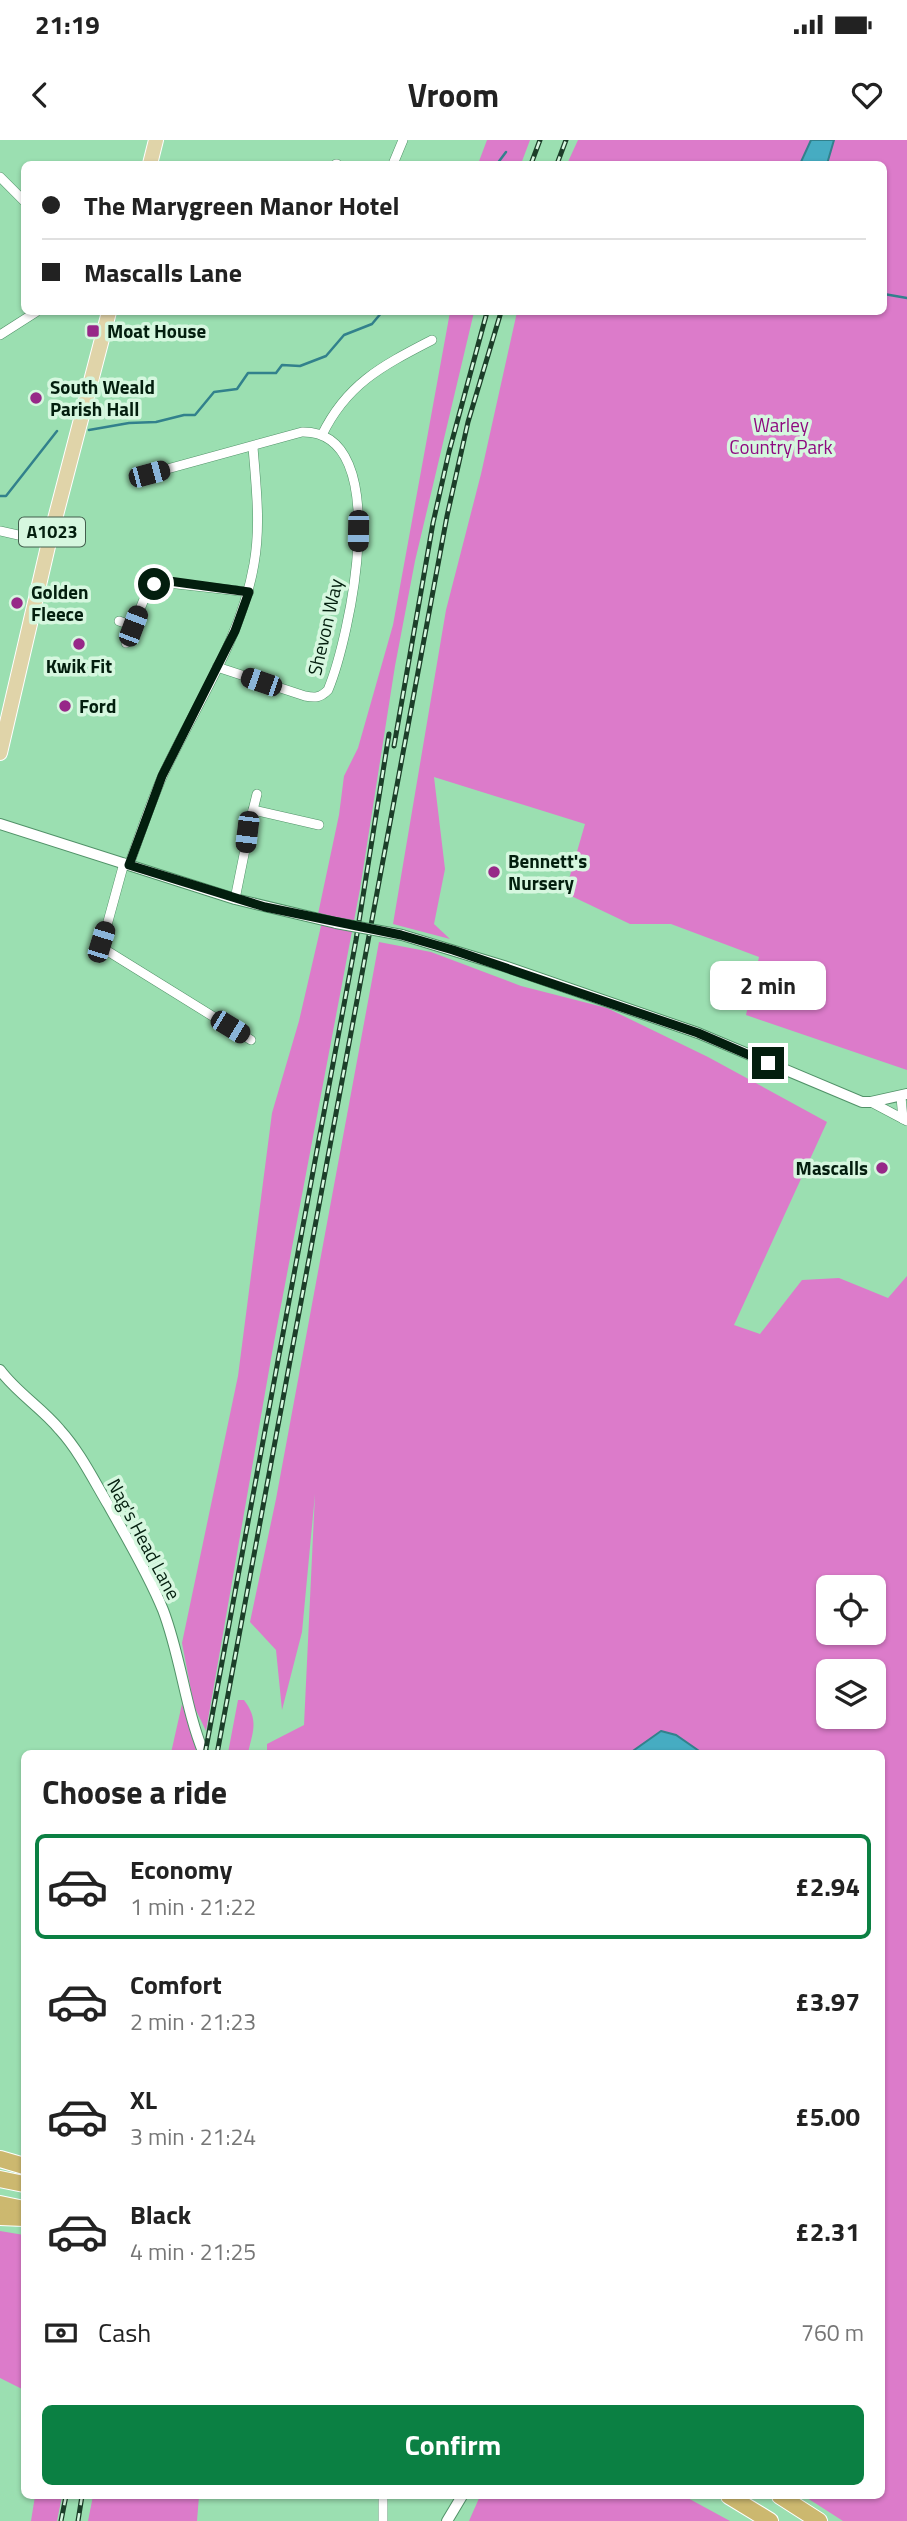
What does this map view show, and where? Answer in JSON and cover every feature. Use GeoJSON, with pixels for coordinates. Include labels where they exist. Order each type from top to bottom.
{"type":"FeatureCollection","features":[{"type":"Feature","properties":{"kind":"highway"},"geometry":{"type":"LineString","coordinates":[[0,2152],[21,2157]]}},
{"type":"Feature","properties":{"kind":"highway"},"geometry":{"type":"LineString","coordinates":[[0,2159],[21,2165]]}},
{"type":"Feature","properties":{"kind":"highway"},"geometry":{"type":"LineString","coordinates":[[0,2179],[21,2183]]}},
{"type":"Feature","properties":{"kind":"highway"},"geometry":{"type":"LineString","coordinates":[[0,2204],[21,2208]]}},
{"type":"Feature","properties":{"kind":"highway"},"geometry":{"type":"LineString","coordinates":[[0,2217],[21,2218]]}},
{"type":"Feature","properties":{"kind":"highway"},"geometry":{"type":"LineString","coordinates":[[734,2499],[770,2521]]}},
{"type":"Feature","properties":{"kind":"highway"},"geometry":{"type":"LineString","coordinates":[[785,2499],[819,2521]]}},
{"type":"Feature","properties":{"kind":"main road"},"geometry":{"type":"LineString","coordinates":[[150,161],[156,140]]}},
{"type":"Feature","properties":{"kind":"main road","name":"A1023"},"geometry":{"type":"LineString","coordinates":[[0,753],[49,542],[108,315]]}},
{"type":"Feature","properties":{"kind":"street"},"geometry":{"type":"LineString","coordinates":[[394,161],[403,140]]}},
{"type":"Feature","properties":{"kind":"street"},"geometry":{"type":"LineString","coordinates":[[1,177],[21,198]]}},
{"type":"Feature","properties":{"kind":"street"},"geometry":{"type":"LineString","coordinates":[[0,335],[31,315]]}},
{"type":"Feature","properties":{"kind":"street"},"geometry":{"type":"LineString","coordinates":[[149,474],[302,432],[322,435],[334,413],[354,387],[384,365],[432,340]]}},
{"type":"Feature","properties":{"kind":"street","name":"Shevon Way"},"geometry":{"type":"LineString","coordinates":[[218,667],[305,696],[315,698],[328,690],[342,648],[354,591],[357,505],[354,480],[345,457],[338,447],[322,435]]}},
{"type":"Feature","properties":{"kind":"street"},"geometry":{"type":"LineString","coordinates":[[251,1040],[101,947],[101,942],[127,864],[162,776],[218,667],[249,592],[257,536],[258,506],[253,447]]}},
{"type":"Feature","properties":{"kind":"street"},"geometry":{"type":"LineString","coordinates":[[0,531],[49,542]]}},
{"type":"Feature","properties":{"kind":"street"},"geometry":{"type":"LineString","coordinates":[[126,643],[147,592],[159,582],[249,592]]}},
{"type":"Feature","properties":{"kind":"street"},"geometry":{"type":"LineString","coordinates":[[119,621],[133,626]]}},
{"type":"Feature","properties":{"kind":"street"},"geometry":{"type":"LineString","coordinates":[[235,898],[257,794]]}},
{"type":"Feature","properties":{"kind":"street"},"geometry":{"type":"LineString","coordinates":[[253,810],[318,825]]}},
{"type":"Feature","properties":{"kind":"street"},"geometry":{"type":"LineString","coordinates":[[0,824],[235,898],[336,923],[401,935],[504,966],[698,1033],[862,1102],[904,1096],[905,1120]]}},
{"type":"Feature","properties":{"kind":"street"},"geometry":{"type":"LineString","coordinates":[[871,1102],[905,1120]]}},
{"type":"Feature","properties":{"kind":"street","name":"Nag's Head Lane"},"geometry":{"type":"LineString","coordinates":[[0,1370],[62,1431],[128,1542],[162,1608],[203,1750]]}},
{"type":"Feature","properties":{"kind":"street"},"geometry":{"type":"LineString","coordinates":[[383,2499],[383,2521]]}},
{"type":"Feature","properties":{"kind":"street"},"geometry":{"type":"LineString","coordinates":[[447,2521],[460,2499]]}},
{"type":"Feature","properties":{"kind":"green space"},"geometry":{"type":"Polygon","coordinates":[[[487,140],[530,140],[522,161],[479,161],[487,140]]]}},
{"type":"Feature","properties":{"kind":"green space","name":"Warley Country Park"},"geometry":{"type":"Polygon","coordinates":[[[578,140],[907,140],[907,1070],[746,1015],[759,957],[671,924],[630,924],[565,893],[585,824],[434,777],[445,869],[434,924],[450,939],[393,924],[446,610],[481,474],[516,315],[887,315],[887,161],[568,161],[578,140]]]}},
{"type":"Feature","properties":{"kind":"green space"},"geometry":{"type":"Polygon","coordinates":[[[449,315],[473,315],[415,561],[395,666],[360,889],[272,1353],[206,1731],[194,1706],[182,1643],[238,1376],[272,1113],[299,1021],[321,926],[318,914],[339,815],[344,776],[358,748],[393,625],[449,315]]]}},
{"type":"Feature","properties":{"kind":"green space"},"geometry":{"type":"Polygon","coordinates":[[[379,942],[431,952],[521,986],[607,1008],[708,1057],[827,1122],[734,1325],[760,1334],[802,1280],[839,1278],[888,1298],[907,1276],[907,2521],[843,2521],[809,2499],[885,2499],[885,1750],[267,1750],[267,1744],[304,1725],[315,1494],[302,1632],[282,1710],[276,1650],[250,1622],[276,1499],[379,942]]]}},
{"type":"Feature","properties":{"kind":"green space"},"geometry":{"type":"Polygon","coordinates":[[[238,1700],[244,1700],[253,1720],[249,1750],[229,1750],[238,1700]]]}},
{"type":"Feature","properties":{"kind":"green space"},"geometry":{"type":"Polygon","coordinates":[[[182,1704],[196,1750],[172,1750],[182,1704]]]}},
{"type":"Feature","properties":{"kind":"green space"},"geometry":{"type":"Polygon","coordinates":[[[0,2231],[21,2234],[21,2388],[0,2378],[0,2231]]]}},
{"type":"Feature","properties":{"kind":"green space"},"geometry":{"type":"Polygon","coordinates":[[[35,2499],[61,2499],[57,2521],[31,2521],[35,2499]]]}},
{"type":"Feature","properties":{"kind":"green space"},"geometry":{"type":"Polygon","coordinates":[[[92,2499],[199,2499],[197,2521],[88,2521],[92,2499]]]}},
{"type":"Feature","properties":{"kind":"green space"},"geometry":{"type":"Polygon","coordinates":[[[479,2499],[690,2499],[730,2521],[469,2521],[479,2499]]]}},
{"type":"Feature","properties":{"kind":"water"},"geometry":{"type":"Polygon","coordinates":[[[811,140],[834,140],[828,161],[801,161],[811,140]]]}},
{"type":"Feature","properties":{"kind":"water"},"geometry":{"type":"Polygon","coordinates":[[[661,1731],[676,1735],[698,1750],[634,1750],[661,1731]]]}},
{"type":"Feature","properties":{"kind":"waterway"},"geometry":{"type":"LineString","coordinates":[[499,161],[506,152]]}},
{"type":"Feature","properties":{"kind":"waterway"},"geometry":{"type":"LineString","coordinates":[[887,295],[907,298]]}},
{"type":"Feature","properties":{"kind":"waterway"},"geometry":{"type":"LineString","coordinates":[[89,430],[195,415],[214,392],[237,389],[248,373],[276,373],[282,365],[300,366],[326,356],[344,335],[372,324],[380,315]]}},
{"type":"Feature","properties":{"kind":"waterway"},"geometry":{"type":"LineString","coordinates":[[0,496],[6,496],[57,431]]}},
{"type":"Feature","properties":{"kind":"railway"},"geometry":{"type":"LineString","coordinates":[[532,161],[540,140]]}},
{"type":"Feature","properties":{"kind":"railway"},"geometry":{"type":"LineString","coordinates":[[558,161],[566,140]]}},
{"type":"Feature","properties":{"kind":"railway"},"geometry":{"type":"LineString","coordinates":[[394,746],[433,523],[486,315]]}},
{"type":"Feature","properties":{"kind":"railway"},"geometry":{"type":"LineString","coordinates":[[218,1750],[447,516],[468,422],[500,315]]}},
{"type":"Feature","properties":{"kind":"railway"},"geometry":{"type":"LineString","coordinates":[[206,1750],[356,940],[389,734]]}},
{"type":"Feature","properties":{"kind":"railway"},"geometry":{"type":"LineString","coordinates":[[61,2521],[65,2499]]}},
{"type":"Feature","properties":{"kind":"railway"},"geometry":{"type":"LineString","coordinates":[[78,2521],[82,2499]]}},
{"type":"Feature","properties":{"kind":"place","name":"Moat House"},"geometry":{"type":"Point","coordinates":[93,331]}},
{"type":"Feature","properties":{"kind":"place","name":"South Weald Parish Hall"},"geometry":{"type":"Point","coordinates":[36,398]}},
{"type":"Feature","properties":{"kind":"place","name":"Golden Fleece"},"geometry":{"type":"Point","coordinates":[17,603]}},
{"type":"Feature","properties":{"kind":"place","name":"Kwik Fit"},"geometry":{"type":"Point","coordinates":[79,644]}},
{"type":"Feature","properties":{"kind":"place","name":"Ford"},"geometry":{"type":"Point","coordinates":[65,706]}},
{"type":"Feature","properties":{"kind":"place","name":"Bennett's Nursery"},"geometry":{"type":"Point","coordinates":[494,872]}},
{"type":"Feature","properties":{"kind":"place","name":"Mascalls"},"geometry":{"type":"Point","coordinates":[882,1168]}},
{"type":"Feature","properties":{"kind":"route"},"geometry":{"type":"LineString","coordinates":[[154,584],[169,581],[249,592],[235,631],[162,776],[129,865],[265,907],[401,935],[453,950],[698,1033],[768,1063]]}}]}
